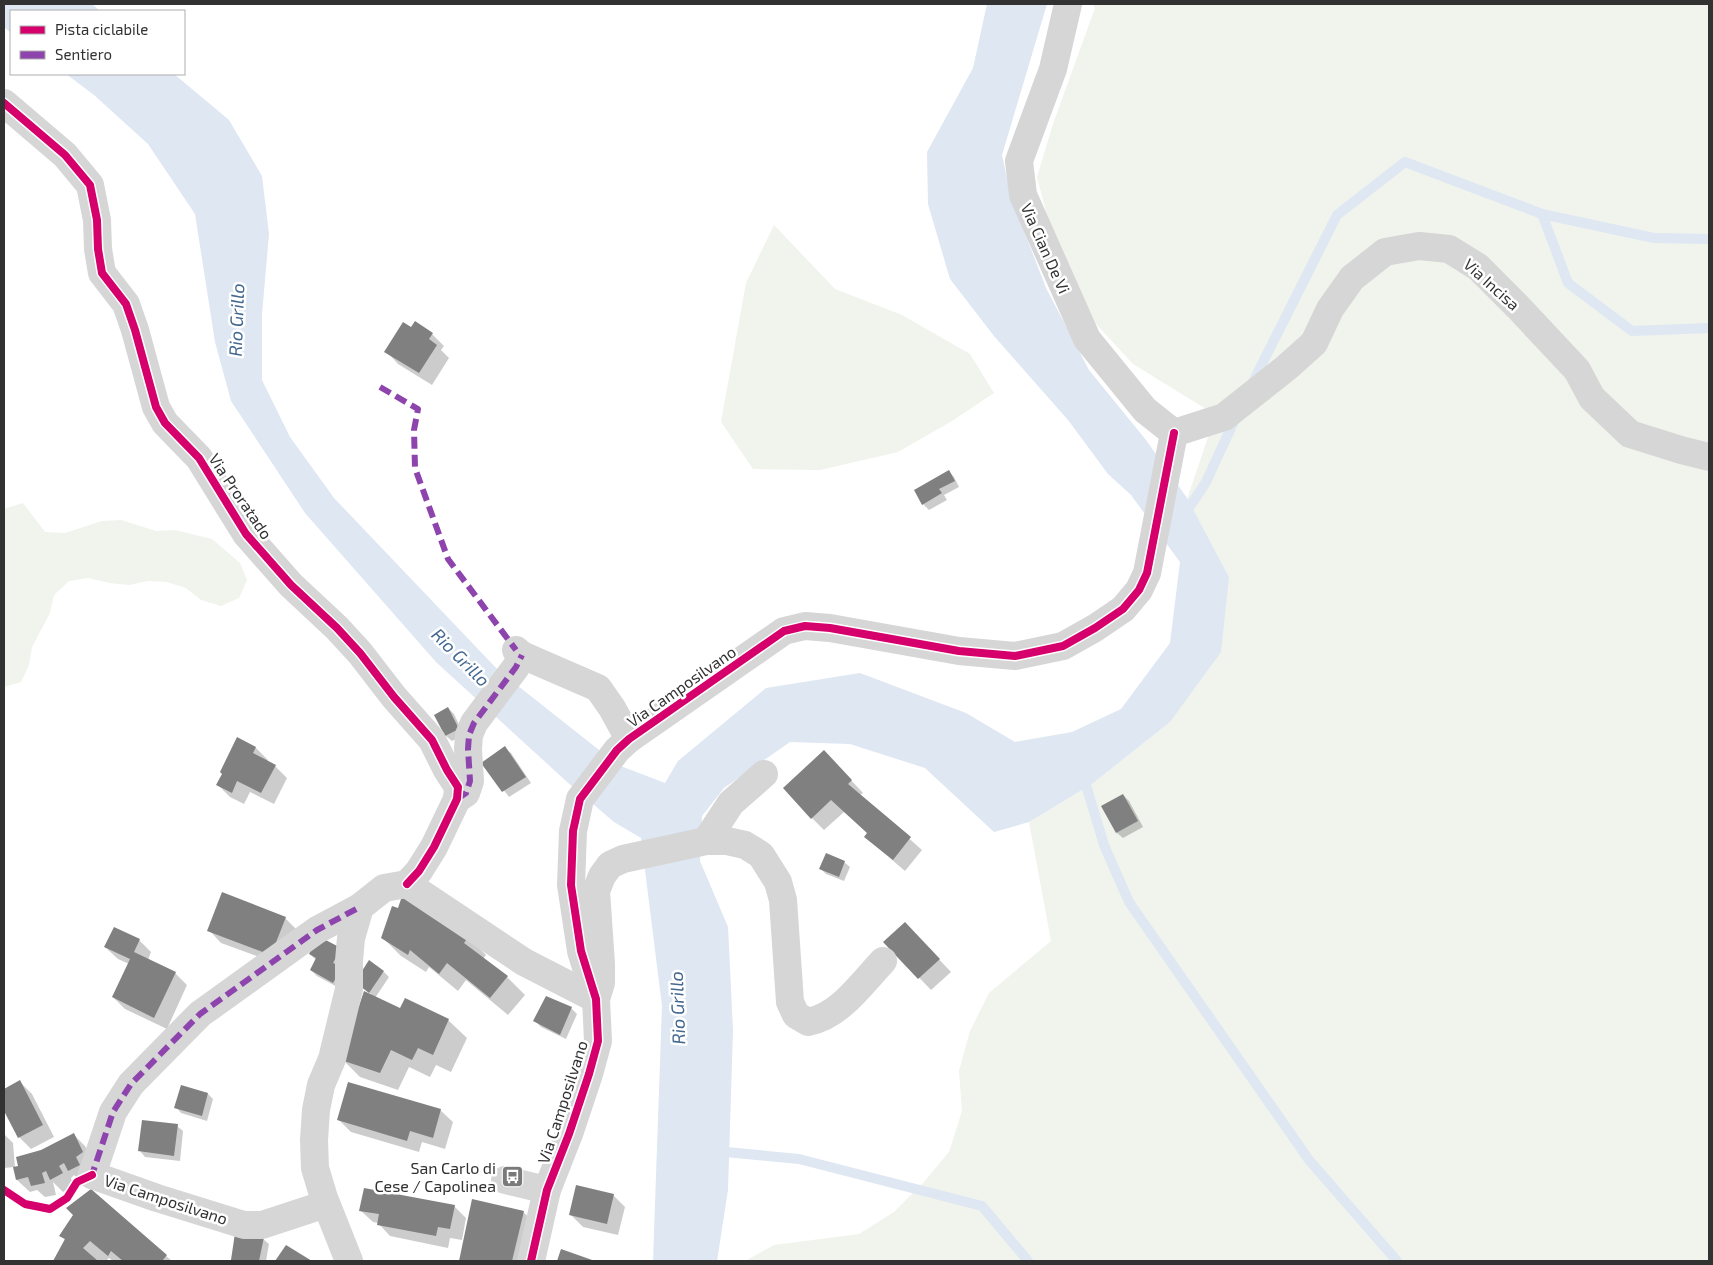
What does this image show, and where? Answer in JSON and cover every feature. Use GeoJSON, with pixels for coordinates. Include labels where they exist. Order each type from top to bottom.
{"type":"FeatureCollection","features":[{"type":"Feature","properties":{"kind":"street","name":"Via Cian De Vi"},"geometry":{"type":"LineString","coordinates":[[1068,4],[1053,69],[1019,161],[1023,195],[1087,339],[1145,410],[1174,433]]}},
{"type":"Feature","properties":{"kind":"street","name":"Via Proratado"},"geometry":{"type":"LineString","coordinates":[[4,103],[65,155],[90,185],[97,220],[98,249],[102,273],[126,304],[136,330],[156,407],[165,423],[199,458],[246,534],[291,585],[338,628],[432,740],[458,787],[457,799]]}},
{"type":"Feature","properties":{"kind":"street","name":"Via Incisa"},"geometry":{"type":"LineString","coordinates":[[1174,433],[1224,417],[1286,368],[1314,343],[1330,309],[1352,278],[1385,252],[1419,246],[1449,249],[1478,267],[1577,370],[1592,398],[1630,434],[1709,457]]}},
{"type":"Feature","properties":{"kind":"street","name":"Via Camposilvano"},"geometry":{"type":"LineString","coordinates":[[531,1261],[547,1190],[569,1134],[598,1041],[596,999],[581,951],[572,885],[573,831],[580,799],[623,745],[784,631],[805,626],[830,628],[959,651],[1015,656],[1063,646],[1096,628],[1123,609],[1139,590],[1147,573],[1174,433]]}},
{"type":"Feature","properties":{"kind":"street"},"geometry":{"type":"LineString","coordinates":[[596,999],[524,962],[407,884],[419,871],[434,847],[457,799],[466,793],[470,781],[468,735],[518,657],[598,688],[612,708],[623,745]]}},
{"type":"Feature","properties":{"kind":"street"},"geometry":{"type":"LineString","coordinates":[[706,841],[731,804],[764,774]]}},
{"type":"Feature","properties":{"kind":"street","name":"Via Camposilvano"},"geometry":{"type":"LineString","coordinates":[[596,999],[601,983],[596,891],[602,876],[610,866],[623,858],[706,841],[727,841],[745,845],[761,855],[778,882],[783,900],[790,1002],[796,1014],[808,1022],[820,1020],[839,1007],[883,961]]}},
{"type":"Feature","properties":{"kind":"street","name":"Via Camposilvano"},"geometry":{"type":"LineString","coordinates":[[326,1204],[262,1225],[244,1225],[157,1198],[92,1175],[113,1112],[131,1084],[200,1014],[316,930],[360,907],[384,888],[407,884]]}},
{"type":"Feature","properties":{"kind":"street"},"geometry":{"type":"LineString","coordinates":[[349,1261],[326,1204],[315,1168],[314,1140],[316,1110],[321,1085],[332,1059],[348,997],[351,938],[360,907]]}},
{"type":"Feature","properties":{"kind":"street"},"geometry":{"type":"LineString","coordinates":[[505,1180],[547,1190]]}},
{"type":"Feature","properties":{"kind":"shaded area"},"geometry":{"type":"Polygon","coordinates":[[[1093,4],[1709,4],[1709,1261],[745,1261],[774,1245],[859,1234],[894,1212],[923,1183],[949,1152],[962,1111],[959,1071],[970,1031],[989,993],[1051,941],[1029,822],[1092,784],[1170,722],[1229,577],[1187,499],[1218,408],[1206,409],[1133,364],[1096,324],[1056,249],[1037,177],[1053,124],[1095,8],[1093,4]]]}},
{"type":"Feature","properties":{"kind":"shaded area"},"geometry":{"type":"Polygon","coordinates":[[[774,225],[835,289],[902,315],[970,354],[994,393],[952,421],[898,452],[820,470],[753,469],[721,422],[746,283],[774,225]]]}},
{"type":"Feature","properties":{"kind":"shaded area"},"geometry":{"type":"Polygon","coordinates":[[[23,503],[45,532],[65,533],[102,521],[121,520],[156,531],[175,530],[212,539],[240,563],[247,580],[239,598],[221,606],[201,600],[186,588],[167,582],[148,581],[129,585],[88,578],[69,581],[54,595],[50,613],[32,647],[29,665],[21,682],[4,687],[4,509],[23,503]]]}},
{"type":"Feature","properties":{"kind":"water"},"geometry":{"type":"Polygon","coordinates":[[[4,4],[92,4],[99,10],[10,10],[10,32],[4,27],[4,4]]]}},
{"type":"Feature","properties":{"kind":"water","name":"Rio Grillo"},"geometry":{"type":"Polygon","coordinates":[[[987,4],[1047,4],[1002,155],[1011,197],[1046,288],[1089,370],[1146,440],[1187,498],[1229,577],[1221,652],[1170,722],[1092,784],[1029,822],[994,832],[925,768],[850,744],[790,742],[724,788],[702,816],[700,861],[728,927],[733,1030],[728,1190],[717,1261],[653,1261],[662,1006],[641,838],[614,822],[566,781],[436,662],[305,513],[231,401],[215,342],[195,214],[148,144],[94,95],[67,75],[175,75],[229,120],[262,176],[269,234],[262,314],[262,380],[290,437],[334,498],[498,670],[618,765],[665,783],[678,761],[766,688],[860,673],[966,713],[1015,742],[1072,732],[1121,709],[1170,643],[1180,562],[1131,495],[1108,474],[1068,420],[994,336],[950,279],[928,204],[927,152],[973,68],[987,4]]]}},
{"type":"Feature","properties":{"kind":"building"},"geometry":{"type":"Polygon","coordinates":[[[415,321],[433,333],[429,339],[437,345],[419,373],[384,352],[403,322],[411,327],[415,321]]]}},
{"type":"Feature","properties":{"kind":"building"},"geometry":{"type":"Polygon","coordinates":[[[949,470],[955,481],[939,489],[942,493],[922,505],[914,490],[949,470]]]}},
{"type":"Feature","properties":{"kind":"building"},"geometry":{"type":"Polygon","coordinates":[[[448,707],[459,729],[445,736],[434,715],[448,707]]]}},
{"type":"Feature","properties":{"kind":"building"},"geometry":{"type":"Polygon","coordinates":[[[237,737],[256,747],[253,753],[276,765],[261,793],[237,781],[232,793],[216,785],[222,774],[220,772],[237,737]]]}},
{"type":"Feature","properties":{"kind":"building"},"geometry":{"type":"Polygon","coordinates":[[[505,746],[526,777],[502,792],[481,763],[505,746]]]}},
{"type":"Feature","properties":{"kind":"building"},"geometry":{"type":"Polygon","coordinates":[[[824,750],[852,780],[848,784],[911,837],[893,860],[864,837],[867,833],[831,800],[811,819],[783,788],[824,750]]]}},
{"type":"Feature","properties":{"kind":"building"},"geometry":{"type":"Polygon","coordinates":[[[1123,794],[1138,821],[1116,833],[1101,806],[1123,794]]]}},
{"type":"Feature","properties":{"kind":"building"},"geometry":{"type":"Polygon","coordinates":[[[826,853],[845,861],[839,877],[819,869],[826,853]]]}},
{"type":"Feature","properties":{"kind":"building"},"geometry":{"type":"Polygon","coordinates":[[[222,892],[286,917],[271,955],[207,931],[222,892]]]}},
{"type":"Feature","properties":{"kind":"building"},"geometry":{"type":"Polygon","coordinates":[[[402,896],[469,936],[464,943],[508,976],[490,998],[447,963],[439,974],[410,950],[408,955],[381,938],[392,906],[398,908],[402,896]]]}},
{"type":"Feature","properties":{"kind":"building"},"geometry":{"type":"Polygon","coordinates":[[[905,922],[940,959],[918,979],[883,942],[905,922]]]}},
{"type":"Feature","properties":{"kind":"building"},"geometry":{"type":"Polygon","coordinates":[[[114,927],[140,939],[134,952],[176,972],[154,1018],[112,997],[130,959],[104,947],[114,927]]]}},
{"type":"Feature","properties":{"kind":"building"},"geometry":{"type":"Polygon","coordinates":[[[318,936],[341,948],[333,963],[342,967],[333,983],[310,970],[316,958],[309,954],[318,936]]]}},
{"type":"Feature","properties":{"kind":"building"},"geometry":{"type":"Polygon","coordinates":[[[369,960],[384,971],[369,993],[355,982],[369,960]]]}},
{"type":"Feature","properties":{"kind":"building"},"geometry":{"type":"Polygon","coordinates":[[[364,991],[400,1008],[405,998],[449,1019],[433,1055],[418,1048],[412,1060],[391,1050],[380,1073],[341,1060],[364,991]]]}},
{"type":"Feature","properties":{"kind":"building"},"geometry":{"type":"Polygon","coordinates":[[[546,996],[572,1007],[560,1035],[533,1021],[546,996]]]}},
{"type":"Feature","properties":{"kind":"building"},"geometry":{"type":"Polygon","coordinates":[[[20,1080],[43,1125],[18,1138],[4,1111],[4,1089],[20,1080]]]}},
{"type":"Feature","properties":{"kind":"building"},"geometry":{"type":"Polygon","coordinates":[[[348,1082],[441,1109],[433,1138],[410,1131],[407,1141],[337,1120],[348,1082]]]}},
{"type":"Feature","properties":{"kind":"building"},"geometry":{"type":"Polygon","coordinates":[[[181,1085],[208,1093],[202,1116],[174,1108],[181,1085]]]}},
{"type":"Feature","properties":{"kind":"building"},"geometry":{"type":"Polygon","coordinates":[[[142,1120],[178,1124],[174,1156],[138,1151],[142,1120]]]}},
{"type":"Feature","properties":{"kind":"building"},"geometry":{"type":"Polygon","coordinates":[[[74,1133],[83,1152],[76,1157],[80,1165],[68,1171],[64,1163],[59,1166],[63,1173],[50,1180],[46,1171],[42,1173],[45,1183],[31,1186],[28,1177],[16,1180],[13,1167],[18,1166],[16,1157],[41,1150],[74,1133]]]}},
{"type":"Feature","properties":{"kind":"building"},"geometry":{"type":"Polygon","coordinates":[[[576,1185],[614,1194],[607,1224],[569,1215],[576,1185]]]}},
{"type":"Feature","properties":{"kind":"building"},"geometry":{"type":"Polygon","coordinates":[[[364,1188],[455,1205],[450,1229],[438,1227],[436,1236],[377,1225],[379,1214],[359,1211],[364,1188]]]}},
{"type":"Feature","properties":{"kind":"building"},"geometry":{"type":"Polygon","coordinates":[[[91,1189],[167,1255],[162,1261],[123,1261],[111,1251],[108,1256],[90,1241],[83,1248],[98,1261],[53,1261],[65,1239],[59,1236],[73,1215],[66,1208],[91,1189]]]}},
{"type":"Feature","properties":{"kind":"building"},"geometry":{"type":"Polygon","coordinates":[[[472,1199],[524,1211],[512,1261],[459,1261],[472,1199]]]}},
{"type":"Feature","properties":{"kind":"building"},"geometry":{"type":"Polygon","coordinates":[[[235,1233],[264,1237],[259,1261],[231,1260],[235,1233]]]}},
{"type":"Feature","properties":{"kind":"building"},"geometry":{"type":"Polygon","coordinates":[[[286,1245],[312,1261],[275,1261],[286,1245]]]}},
{"type":"Feature","properties":{"kind":"building"},"geometry":{"type":"Polygon","coordinates":[[[561,1249],[595,1261],[557,1261],[561,1249]]]}},
{"type":"Feature","properties":{"kind":"waterway"},"geometry":{"type":"LineString","coordinates":[[1252,384],[1337,215],[1405,162],[1542,214],[1654,238],[1709,239]]}},
{"type":"Feature","properties":{"kind":"waterway"},"geometry":{"type":"LineString","coordinates":[[1542,214],[1568,283],[1632,331],[1709,328]]}},
{"type":"Feature","properties":{"kind":"waterway"},"geometry":{"type":"LineString","coordinates":[[1183,517],[1206,482],[1236,417]]}},
{"type":"Feature","properties":{"kind":"waterway"},"geometry":{"type":"LineString","coordinates":[[1083,775],[1104,845],[1129,902],[1309,1160],[1397,1261]]}},
{"type":"Feature","properties":{"kind":"waterway"},"geometry":{"type":"LineString","coordinates":[[716,1151],[799,1159],[982,1206],[1028,1261]]}},
{"type":"Feature","properties":{"kind":"marked path"},"geometry":{"type":"LineString","coordinates":[[380,387],[418,409],[414,430],[415,468],[448,559],[516,650]]}},
{"type":"Feature","properties":{"kind":"marked path"},"geometry":{"type":"LineString","coordinates":[[457,799],[466,793],[470,781],[468,749],[469,735],[474,723],[516,667],[522,655]]}},
{"type":"Feature","properties":{"kind":"marked path"},"geometry":{"type":"LineString","coordinates":[[89,1177],[92,1175],[113,1112],[131,1084],[200,1014],[317,930],[360,907]]}},
{"type":"Feature","properties":{"kind":"cycle path"},"geometry":{"type":"LineString","coordinates":[[4,103],[65,155],[90,185],[97,220],[98,249],[102,273],[126,304],[156,407],[165,423],[199,458],[246,534],[291,585],[337,628],[360,653],[394,697],[432,740],[458,787],[457,799],[434,847],[419,871],[407,884]]}},
{"type":"Feature","properties":{"kind":"cycle path"},"geometry":{"type":"LineString","coordinates":[[531,1261],[547,1190],[569,1134],[598,1041],[596,999],[581,951],[571,885],[573,831],[580,799],[617,750],[629,739],[784,631],[805,626],[830,628],[959,651],[1015,656],[1063,646],[1095,628],[1123,609],[1139,590],[1147,573],[1174,433]]}},
{"type":"Feature","properties":{"kind":"cycle path"},"geometry":{"type":"LineString","coordinates":[[4,1190],[25,1204],[50,1209],[67,1198],[77,1182],[92,1175]]}},
{"type":"Feature","properties":{"kind":"place","name":"San Carlo di Cese / Capolinea"},"geometry":{"type":"Point","coordinates":[512,1176]}}]}
